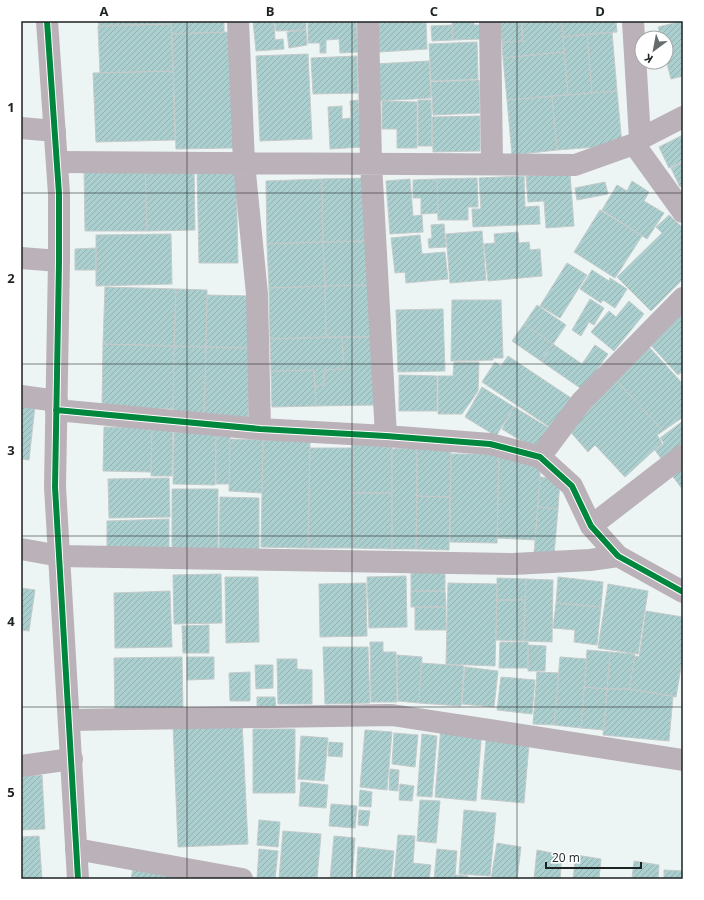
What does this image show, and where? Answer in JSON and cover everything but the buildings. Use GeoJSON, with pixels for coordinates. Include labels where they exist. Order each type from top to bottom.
{"type":"FeatureCollection","features":[{"type":"Feature","properties":{"kind":"street"},"geometry":{"type":"LineString","coordinates":[[48,21],[59,194],[56,487],[78,879]]}},
{"type":"Feature","properties":{"kind":"street"},"geometry":{"type":"LineString","coordinates":[[238,21],[244,163],[257,294],[260,429]]}},
{"type":"Feature","properties":{"kind":"street"},"geometry":{"type":"LineString","coordinates":[[368,21],[371,163],[386,436]]}},
{"type":"Feature","properties":{"kind":"street"},"geometry":{"type":"LineString","coordinates":[[490,21],[492,164]]}},
{"type":"Feature","properties":{"kind":"street"},"geometry":{"type":"LineString","coordinates":[[633,21],[637,141],[683,212]]}},
{"type":"Feature","properties":{"kind":"street"},"geometry":{"type":"LineString","coordinates":[[57,162],[575,165],[637,141],[683,117]]}},
{"type":"Feature","properties":{"kind":"street"},"geometry":{"type":"LineString","coordinates":[[21,128],[55,131]]}},
{"type":"Feature","properties":{"kind":"street"},"geometry":{"type":"LineString","coordinates":[[21,258],[59,261]]}},
{"type":"Feature","properties":{"kind":"street"},"geometry":{"type":"LineString","coordinates":[[540,457],[581,402],[683,298]]}},
{"type":"Feature","properties":{"kind":"street"},"geometry":{"type":"LineString","coordinates":[[21,396],[56,405],[260,429],[386,436],[490,444],[540,457],[572,486],[591,526],[618,556],[683,592]]}},
{"type":"Feature","properties":{"kind":"street"},"geometry":{"type":"LineString","coordinates":[[591,526],[683,455]]}},
{"type":"Feature","properties":{"kind":"street"},"geometry":{"type":"LineString","coordinates":[[21,549],[60,556],[513,564],[590,560],[618,556]]}},
{"type":"Feature","properties":{"kind":"street"},"geometry":{"type":"LineString","coordinates":[[69,720],[392,715],[683,760]]}},
{"type":"Feature","properties":{"kind":"street"},"geometry":{"type":"LineString","coordinates":[[21,766],[72,758]]}},
{"type":"Feature","properties":{"kind":"street"},"geometry":{"type":"LineString","coordinates":[[76,849],[242,879]]}},
{"type":"Feature","properties":{"kind":"cycle path"},"geometry":{"type":"LineString","coordinates":[[47,21],[59,194],[55,487],[78,879]]}},
{"type":"Feature","properties":{"kind":"cycle path"},"geometry":{"type":"LineString","coordinates":[[56,410],[260,429],[386,436],[490,444],[540,457],[572,486],[591,526],[618,556],[683,592]]}}]}
